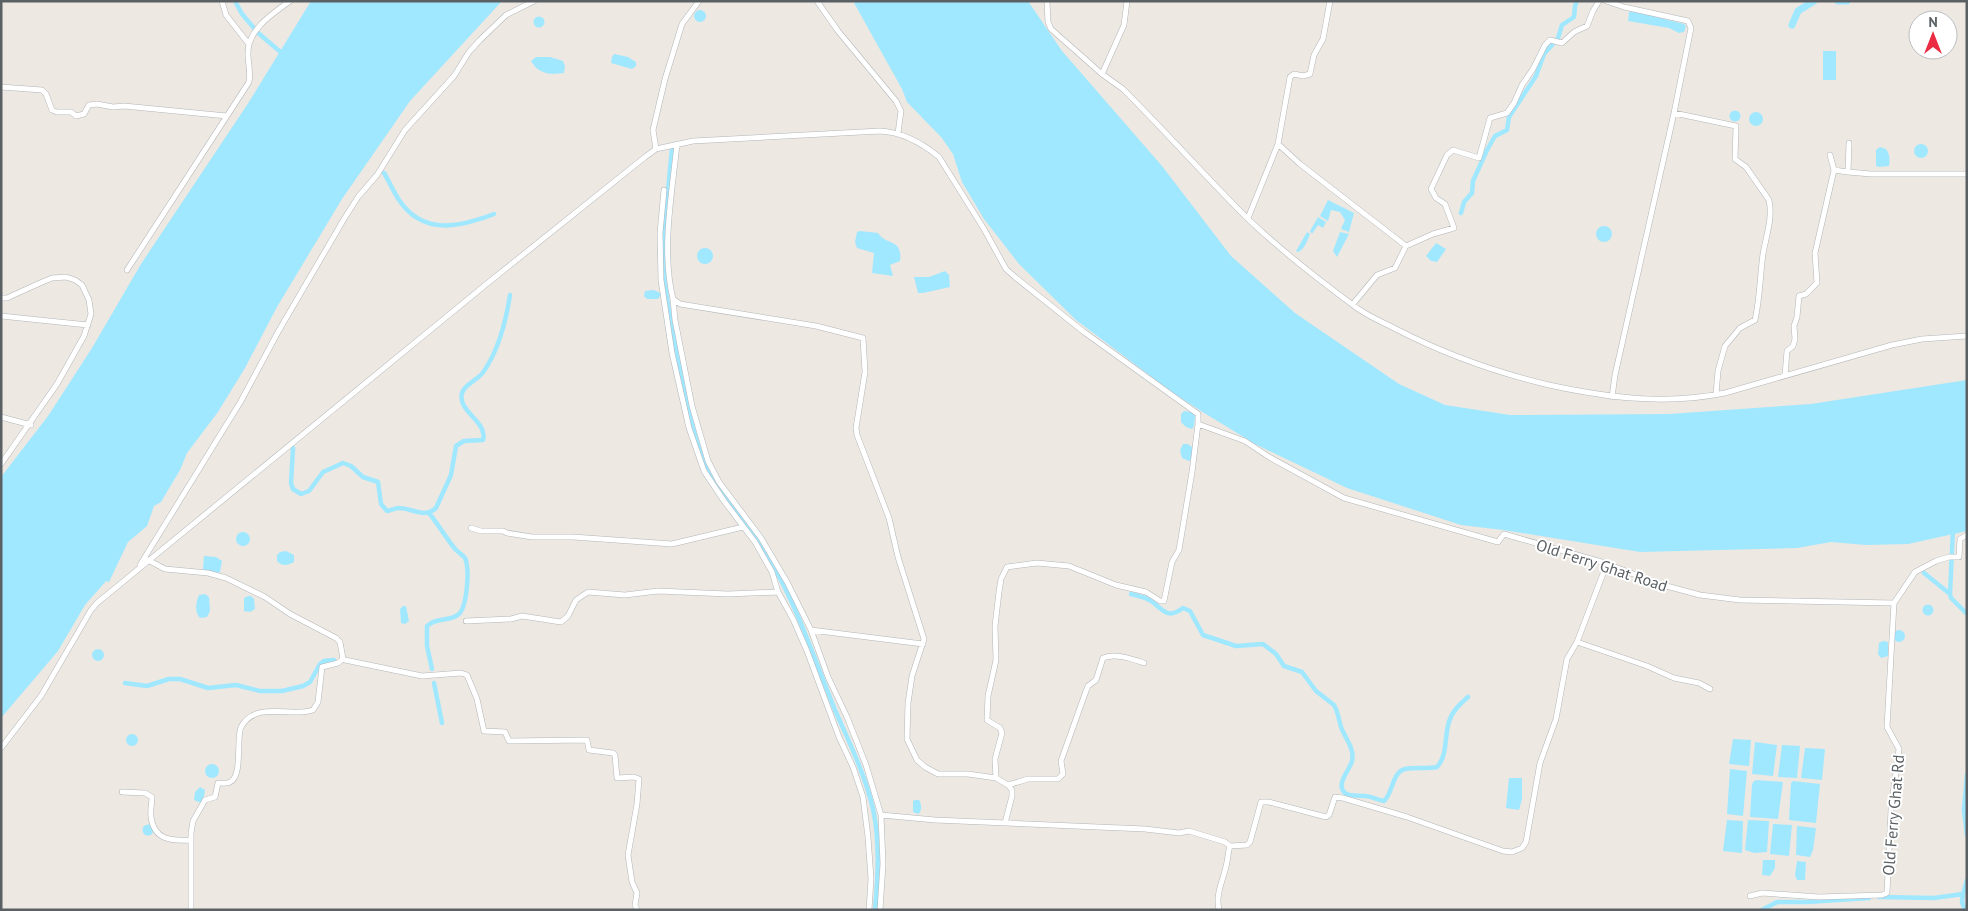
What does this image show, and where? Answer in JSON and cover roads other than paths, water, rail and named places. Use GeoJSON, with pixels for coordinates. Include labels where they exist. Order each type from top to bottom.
{"type":"FeatureCollection","features":[{"type":"Feature","properties":{"kind":"street"},"geometry":{"type":"LineString","coordinates":[[222,1],[226,15],[248,43]]}},
{"type":"Feature","properties":{"kind":"street"},"geometry":{"type":"LineString","coordinates":[[127,270],[250,78],[247,52],[248,43],[254,32],[290,1]]}},
{"type":"Feature","properties":{"kind":"street"},"geometry":{"type":"LineString","coordinates":[[137,569],[240,401],[344,219],[377,174],[405,130],[454,76],[469,52],[480,40],[506,15],[534,1]]}},
{"type":"Feature","properties":{"kind":"street"},"geometry":{"type":"LineString","coordinates":[[656,149],[654,130],[665,79],[682,24],[699,1]]}},
{"type":"Feature","properties":{"kind":"street"},"geometry":{"type":"LineString","coordinates":[[817,1],[838,31],[896,101],[901,110],[898,134]]}},
{"type":"Feature","properties":{"kind":"street"},"geometry":{"type":"LineString","coordinates":[[1047,1],[1048,22],[1051,29],[1102,74],[1123,89],[1248,218],[1296,260],[1358,308],[1427,344],[1496,371],[1612,397],[1660,399],[1716,394],[1892,345],[1922,339],[1967,336]]}},
{"type":"Feature","properties":{"kind":"street"},"geometry":{"type":"LineString","coordinates":[[1102,74],[1124,25],[1126,1]]}},
{"type":"Feature","properties":{"kind":"street"},"geometry":{"type":"LineString","coordinates":[[1248,218],[1278,144],[1290,77],[1294,74],[1303,76],[1310,74],[1314,55],[1322,39],[1330,1]]}},
{"type":"Feature","properties":{"kind":"street"},"geometry":{"type":"LineString","coordinates":[[1353,304],[1377,275],[1395,268],[1406,246],[1433,234],[1454,228],[1445,204],[1436,198],[1431,189],[1447,155],[1453,150],[1479,158],[1490,118],[1507,113],[1533,69],[1544,44],[1549,40],[1563,42],[1574,32],[1587,26],[1592,11],[1599,1]]}},
{"type":"Feature","properties":{"kind":"street"},"geometry":{"type":"LineString","coordinates":[[1606,1],[1624,7],[1688,21],[1691,28],[1612,397]]}},
{"type":"Feature","properties":{"kind":"street"},"geometry":{"type":"LineString","coordinates":[[1,88],[42,90],[46,94],[52,110],[71,112],[76,116],[84,114],[89,105],[97,104],[113,107],[124,106],[227,116]]}},
{"type":"Feature","properties":{"kind":"street"},"geometry":{"type":"LineString","coordinates":[[1674,113],[1736,126],[1735,159],[1749,172],[1770,204],[1755,320],[1739,329],[1725,346],[1718,371],[1716,394]]}},
{"type":"Feature","properties":{"kind":"street"},"geometry":{"type":"LineString","coordinates":[[1,748],[41,696],[90,610],[137,569],[489,282],[656,149],[694,141],[754,139],[880,130],[898,134],[929,149],[938,157],[984,229],[1006,268],[1084,332],[1198,414],[1190,487],[1179,550],[1172,562],[1164,601],[1160,601],[1146,592],[1116,585],[1070,566],[1037,563],[1017,564],[1007,567],[1005,570],[999,592],[995,626],[996,660],[992,670],[987,705],[987,720],[1000,728],[1002,733],[995,759],[996,778]]}},
{"type":"Feature","properties":{"kind":"street"},"geometry":{"type":"LineString","coordinates":[[1848,172],[1849,143]]}},
{"type":"Feature","properties":{"kind":"street"},"geometry":{"type":"LineString","coordinates":[[677,144],[668,250],[675,320],[692,406],[708,461],[719,482],[774,557],[811,630],[866,765],[881,815],[883,864],[880,910]]}},
{"type":"Feature","properties":{"kind":"street"},"geometry":{"type":"LineString","coordinates":[[1278,144],[1300,164],[1406,246]]}},
{"type":"Feature","properties":{"kind":"street"},"geometry":{"type":"LineString","coordinates":[[1785,374],[1787,351],[1793,346],[1795,339],[1794,324],[1797,317],[1799,296],[1806,294],[1817,283],[1815,253],[1834,170],[1830,155]]}},
{"type":"Feature","properties":{"kind":"street"},"geometry":{"type":"LineString","coordinates":[[1834,170],[1871,174],[1967,174]]}},
{"type":"Feature","properties":{"kind":"street"},"geometry":{"type":"LineString","coordinates":[[664,190],[660,233],[661,280],[669,339],[685,414],[704,471],[762,553],[773,575],[778,592],[793,618],[808,651],[830,714],[853,767],[863,797],[870,860],[871,895],[869,910]]}},
{"type":"Feature","properties":{"kind":"street"},"geometry":{"type":"LineString","coordinates":[[1,298],[14,295],[21,290],[52,278],[66,277],[82,285],[88,296],[91,314],[84,336],[57,384],[31,425],[1,464]]}},
{"type":"Feature","properties":{"kind":"street"},"geometry":{"type":"LineString","coordinates":[[673,300],[680,304],[816,326],[850,333],[862,338],[865,372],[856,428],[857,435],[889,518],[901,566],[924,639],[912,676],[907,739],[917,760],[938,774],[968,774],[996,778],[1008,785],[1012,790],[1012,796],[1005,823]]}},
{"type":"Feature","properties":{"kind":"street"},"geometry":{"type":"LineString","coordinates":[[1,316],[88,325]]}},
{"type":"Feature","properties":{"kind":"street"},"geometry":{"type":"LineString","coordinates":[[1,417],[31,425]]}},
{"type":"Feature","properties":{"kind":"street","name":"Old Ferry Ghat Road"},"geometry":{"type":"LineString","coordinates":[[1198,424],[1245,441],[1269,457],[1344,498],[1498,542],[1504,534],[1604,563],[1659,584],[1700,595],[1740,600],[1894,603]]}},
{"type":"Feature","properties":{"kind":"street"},"geometry":{"type":"LineString","coordinates":[[471,528],[482,531],[503,531],[532,537],[573,537],[672,544],[743,527]]}},
{"type":"Feature","properties":{"kind":"street"},"geometry":{"type":"LineString","coordinates":[[1894,603],[1915,572],[1936,561],[1958,558],[1960,555],[1960,539],[1967,535]]}},
{"type":"Feature","properties":{"kind":"street"},"geometry":{"type":"LineString","coordinates":[[148,560],[165,569],[208,573],[226,578],[249,589],[274,602],[290,614],[336,638],[340,642],[343,659]]}},
{"type":"Feature","properties":{"kind":"street"},"geometry":{"type":"LineString","coordinates":[[881,815],[935,820],[1189,831],[1225,842],[1230,846],[1247,845],[1250,842],[1261,802],[1269,802],[1326,817],[1329,815],[1335,797],[1407,818],[1503,851],[1512,852],[1522,848],[1526,842],[1540,763],[1556,719],[1568,659],[1577,642],[1606,566]]}},
{"type":"Feature","properties":{"kind":"street"},"geometry":{"type":"LineString","coordinates":[[466,621],[522,616],[550,622],[561,622],[568,616],[576,600],[588,592],[625,595],[658,591],[728,594],[778,592]]}},
{"type":"Feature","properties":{"kind":"street","name":"Old Ferry Ghat Rd"},"geometry":{"type":"LineString","coordinates":[[1750,896],[1762,893],[1820,897],[1887,893],[1892,800],[1899,748],[1887,726],[1894,603]]}},
{"type":"Feature","properties":{"kind":"street"},"geometry":{"type":"LineString","coordinates":[[811,630],[923,644]]}},
{"type":"Feature","properties":{"kind":"street"},"geometry":{"type":"LineString","coordinates":[[1577,642],[1647,666],[1674,678],[1699,683],[1710,689]]}},
{"type":"Feature","properties":{"kind":"street"},"geometry":{"type":"LineString","coordinates":[[1008,785],[1028,780],[1058,779],[1064,774],[1061,761],[1071,731],[1088,686],[1096,680],[1103,658],[1116,656],[1144,663]]}},
{"type":"Feature","properties":{"kind":"street"},"geometry":{"type":"LineString","coordinates":[[191,910],[190,840],[193,820],[206,799],[215,797],[218,783],[234,780],[239,758],[240,728],[256,713],[267,711],[305,713],[313,710],[318,702],[322,667],[338,663],[343,659]]}},
{"type":"Feature","properties":{"kind":"street"},"geometry":{"type":"LineString","coordinates":[[343,659],[422,676],[461,673],[468,675],[477,699],[484,731],[505,732],[508,741],[586,740],[589,750],[615,754],[617,778],[634,777],[639,779],[637,804],[628,855],[632,882],[637,893],[635,905],[637,910]]}},
{"type":"Feature","properties":{"kind":"street"},"geometry":{"type":"LineString","coordinates":[[122,792],[145,793],[152,797],[151,818],[156,832],[164,839],[190,840]]}},
{"type":"Feature","properties":{"kind":"street"},"geometry":{"type":"LineString","coordinates":[[1219,910],[1217,902],[1218,893],[1230,846]]}},
{"type":"Feature","properties":{"kind":"water"},"geometry":{"type":"Polygon","coordinates":[[[311,1],[502,1],[410,101],[342,199],[277,307],[245,368],[218,412],[187,453],[180,470],[161,502],[154,506],[147,526],[128,542],[109,582],[106,581],[85,605],[58,651],[1,718],[1,477],[48,416],[92,348],[141,264],[247,105],[311,1]]]}},
{"type":"Feature","properties":{"kind":"water"},"geometry":{"type":"Polygon","coordinates":[[[853,1],[1028,1],[1062,51],[1162,166],[1231,256],[1295,313],[1399,384],[1445,405],[1510,415],[1669,414],[1811,404],[1967,380],[1967,531],[1908,544],[1866,545],[1831,542],[1797,548],[1640,552],[1461,525],[1347,488],[1255,444],[1173,393],[1076,320],[1019,264],[984,219],[962,182],[953,154],[941,137],[907,102],[902,89],[853,1]]]}},
{"type":"Feature","properties":{"kind":"water"},"geometry":{"type":"Polygon","coordinates":[[[698,10],[702,10],[706,16],[702,22],[698,22],[694,18],[694,14],[698,10]]]}},
{"type":"Feature","properties":{"kind":"water"},"geometry":{"type":"Polygon","coordinates":[[[1633,11],[1684,24],[1686,26],[1684,32],[1679,33],[1669,28],[1628,21],[1629,12],[1633,11]]]}},
{"type":"Feature","properties":{"kind":"water"},"geometry":{"type":"Polygon","coordinates":[[[539,16],[545,22],[539,28],[533,22],[539,16]]]}},
{"type":"Feature","properties":{"kind":"water"},"geometry":{"type":"Polygon","coordinates":[[[1823,51],[1836,51],[1836,80],[1823,80],[1823,51]]]}},
{"type":"Feature","properties":{"kind":"water"},"geometry":{"type":"Polygon","coordinates":[[[614,54],[628,57],[636,62],[636,66],[632,69],[611,63],[614,54]]]}},
{"type":"Feature","properties":{"kind":"water"},"geometry":{"type":"Polygon","coordinates":[[[536,57],[550,57],[563,61],[565,66],[564,73],[549,74],[537,69],[531,61],[536,57]]]}},
{"type":"Feature","properties":{"kind":"water"},"geometry":{"type":"Polygon","coordinates":[[[1735,110],[1741,116],[1735,122],[1729,116],[1735,110]]]}},
{"type":"Feature","properties":{"kind":"water"},"geometry":{"type":"Polygon","coordinates":[[[1756,112],[1761,114],[1763,119],[1761,124],[1756,126],[1751,124],[1749,119],[1751,114],[1756,112]]]}},
{"type":"Feature","properties":{"kind":"water"},"geometry":{"type":"Polygon","coordinates":[[[1921,144],[1926,146],[1928,151],[1926,156],[1921,158],[1916,156],[1914,151],[1916,146],[1921,144]]]}},
{"type":"Feature","properties":{"kind":"water"},"geometry":{"type":"Polygon","coordinates":[[[1880,147],[1887,151],[1889,166],[1876,166],[1876,150],[1880,147]]]}},
{"type":"Feature","properties":{"kind":"water"},"geometry":{"type":"Polygon","coordinates":[[[1328,200],[1354,213],[1349,232],[1341,229],[1345,220],[1340,212],[1331,210],[1328,221],[1320,216],[1328,200]]]}},
{"type":"Feature","properties":{"kind":"water"},"geometry":{"type":"Polygon","coordinates":[[[1318,217],[1326,222],[1323,228],[1318,225],[1312,234],[1310,231],[1318,217]]]}},
{"type":"Feature","properties":{"kind":"water"},"geometry":{"type":"Polygon","coordinates":[[[1604,226],[1610,228],[1612,234],[1610,240],[1604,242],[1598,240],[1596,234],[1598,228],[1604,226]]]}},
{"type":"Feature","properties":{"kind":"water"},"geometry":{"type":"Polygon","coordinates":[[[857,232],[878,233],[899,249],[900,261],[890,265],[893,276],[872,273],[874,253],[857,248],[855,242],[857,232]]]}},
{"type":"Feature","properties":{"kind":"water"},"geometry":{"type":"Polygon","coordinates":[[[1307,232],[1310,234],[1307,242],[1297,252],[1296,251],[1307,232]]]}},
{"type":"Feature","properties":{"kind":"water"},"geometry":{"type":"Polygon","coordinates":[[[1340,232],[1349,234],[1337,257],[1333,251],[1340,232]]]}},
{"type":"Feature","properties":{"kind":"water"},"geometry":{"type":"Polygon","coordinates":[[[1436,243],[1446,249],[1437,262],[1431,261],[1426,256],[1436,243]]]}},
{"type":"Feature","properties":{"kind":"water"},"geometry":{"type":"Polygon","coordinates":[[[705,248],[711,250],[713,256],[711,262],[705,264],[699,262],[697,256],[699,250],[705,248]]]}},
{"type":"Feature","properties":{"kind":"water"},"geometry":{"type":"Polygon","coordinates":[[[945,271],[949,275],[950,287],[918,293],[914,277],[929,277],[945,271]]]}},
{"type":"Feature","properties":{"kind":"water"},"geometry":{"type":"Polygon","coordinates":[[[654,290],[660,293],[658,299],[647,299],[644,296],[645,291],[654,290]]]}},
{"type":"Feature","properties":{"kind":"water"},"geometry":{"type":"Polygon","coordinates":[[[1184,411],[1191,412],[1195,416],[1192,429],[1186,427],[1181,422],[1181,414],[1184,411]]]}},
{"type":"Feature","properties":{"kind":"water"},"geometry":{"type":"Polygon","coordinates":[[[1183,444],[1188,444],[1193,448],[1192,458],[1189,461],[1182,458],[1180,450],[1183,444]]]}},
{"type":"Feature","properties":{"kind":"water"},"geometry":{"type":"Polygon","coordinates":[[[240,532],[246,532],[250,539],[246,546],[240,546],[236,542],[236,536],[240,532]]]}},
{"type":"Feature","properties":{"kind":"water"},"geometry":{"type":"Polygon","coordinates":[[[286,551],[294,555],[294,562],[283,565],[277,561],[277,555],[280,552],[286,551]]]}},
{"type":"Feature","properties":{"kind":"water"},"geometry":{"type":"Polygon","coordinates":[[[204,556],[216,557],[222,561],[220,572],[211,573],[203,569],[204,556]]]}},
{"type":"Feature","properties":{"kind":"water"},"geometry":{"type":"Polygon","coordinates":[[[205,594],[209,597],[210,611],[207,617],[200,618],[196,610],[197,601],[199,595],[205,594]]]}},
{"type":"Feature","properties":{"kind":"water"},"geometry":{"type":"Polygon","coordinates":[[[248,596],[254,599],[255,609],[250,612],[244,611],[244,598],[248,596]]]}},
{"type":"Feature","properties":{"kind":"water"},"geometry":{"type":"Polygon","coordinates":[[[1928,604],[1934,610],[1928,616],[1922,610],[1928,604]]]}},
{"type":"Feature","properties":{"kind":"water"},"geometry":{"type":"Polygon","coordinates":[[[406,606],[409,621],[405,624],[401,623],[400,609],[406,606]]]}},
{"type":"Feature","properties":{"kind":"water"},"geometry":{"type":"Polygon","coordinates":[[[1897,630],[1901,630],[1905,636],[1901,642],[1897,642],[1893,638],[1893,634],[1897,630]]]}},
{"type":"Feature","properties":{"kind":"water"},"geometry":{"type":"Polygon","coordinates":[[[1883,641],[1888,642],[1888,656],[1881,658],[1878,654],[1879,643],[1883,641]]]}},
{"type":"Feature","properties":{"kind":"water"},"geometry":{"type":"Polygon","coordinates":[[[96,649],[100,649],[104,655],[100,661],[96,661],[92,657],[92,653],[96,649]]]}},
{"type":"Feature","properties":{"kind":"water"},"geometry":{"type":"Polygon","coordinates":[[[134,734],[137,735],[137,745],[130,746],[127,745],[126,738],[127,735],[134,734]]]}},
{"type":"Feature","properties":{"kind":"water"},"geometry":{"type":"Polygon","coordinates":[[[1733,739],[1751,740],[1749,766],[1729,764],[1733,739]]]}},
{"type":"Feature","properties":{"kind":"water"},"geometry":{"type":"Polygon","coordinates":[[[1755,742],[1777,745],[1773,776],[1752,774],[1755,742]]]}},
{"type":"Feature","properties":{"kind":"water"},"geometry":{"type":"Polygon","coordinates":[[[1782,745],[1800,746],[1797,778],[1778,777],[1782,745]]]}},
{"type":"Feature","properties":{"kind":"water"},"geometry":{"type":"Polygon","coordinates":[[[1805,748],[1825,749],[1822,780],[1801,778],[1805,748]]]}},
{"type":"Feature","properties":{"kind":"water"},"geometry":{"type":"Polygon","coordinates":[[[209,764],[215,764],[219,771],[215,778],[209,778],[205,774],[205,768],[209,764]]]}},
{"type":"Feature","properties":{"kind":"water"},"geometry":{"type":"Polygon","coordinates":[[[1730,769],[1747,771],[1743,816],[1727,814],[1730,769]]]}},
{"type":"Feature","properties":{"kind":"water"},"geometry":{"type":"Polygon","coordinates":[[[1509,778],[1522,778],[1522,799],[1519,810],[1506,808],[1509,778]]]}},
{"type":"Feature","properties":{"kind":"water"},"geometry":{"type":"Polygon","coordinates":[[[1756,780],[1783,782],[1778,819],[1750,817],[1752,785],[1756,780]]]}},
{"type":"Feature","properties":{"kind":"water"},"geometry":{"type":"Polygon","coordinates":[[[1793,781],[1820,784],[1816,823],[1789,820],[1791,783],[1793,781]]]}},
{"type":"Feature","properties":{"kind":"water"},"geometry":{"type":"Polygon","coordinates":[[[200,787],[205,790],[201,803],[194,800],[195,792],[200,787]]]}},
{"type":"Feature","properties":{"kind":"water"},"geometry":{"type":"Polygon","coordinates":[[[919,800],[921,804],[921,810],[918,814],[913,812],[913,801],[919,800]]]}},
{"type":"Feature","properties":{"kind":"water"},"geometry":{"type":"Polygon","coordinates":[[[1727,820],[1743,821],[1742,853],[1723,851],[1727,820]]]}},
{"type":"Feature","properties":{"kind":"water"},"geometry":{"type":"Polygon","coordinates":[[[1748,820],[1769,821],[1767,852],[1754,853],[1745,850],[1748,820]]]}},
{"type":"Feature","properties":{"kind":"water"},"geometry":{"type":"Polygon","coordinates":[[[148,824],[154,830],[148,836],[142,830],[148,824]]]}},
{"type":"Feature","properties":{"kind":"water"},"geometry":{"type":"Polygon","coordinates":[[[1773,824],[1792,825],[1789,856],[1770,854],[1773,824]]]}},
{"type":"Feature","properties":{"kind":"water"},"geometry":{"type":"Polygon","coordinates":[[[1797,826],[1816,828],[1813,850],[1810,857],[1796,855],[1797,826]]]}},
{"type":"Feature","properties":{"kind":"water"},"geometry":{"type":"Polygon","coordinates":[[[1763,860],[1775,860],[1775,868],[1770,876],[1762,875],[1763,860]]]}},
{"type":"Feature","properties":{"kind":"water"},"geometry":{"type":"Polygon","coordinates":[[[1797,861],[1806,862],[1805,880],[1797,880],[1795,875],[1797,861]]]}},
{"type":"Feature","properties":{"kind":"waterway"},"geometry":{"type":"LineString","coordinates":[[235,1],[242,14],[254,28]]}},
{"type":"Feature","properties":{"kind":"waterway"},"geometry":{"type":"LineString","coordinates":[[1461,213],[1464,202],[1472,193],[1473,181],[1487,150],[1495,136],[1507,130],[1509,117],[1536,76],[1544,54],[1558,38],[1562,25],[1574,17],[1577,1]]}},
{"type":"Feature","properties":{"kind":"waterway"},"geometry":{"type":"LineString","coordinates":[[1792,25],[1798,11],[1814,1]]}},
{"type":"Feature","properties":{"kind":"waterway"},"geometry":{"type":"LineString","coordinates":[[1838,1],[1847,1]]}},
{"type":"Feature","properties":{"kind":"waterway"},"geometry":{"type":"LineString","coordinates":[[257,32],[284,55]]}},
{"type":"Feature","properties":{"kind":"waterway"},"geometry":{"type":"LineString","coordinates":[[672,149],[665,232],[665,282],[672,330],[695,435],[701,453],[716,482],[764,551],[782,582],[799,618],[861,771],[870,796],[877,834],[878,872],[875,910]]}},
{"type":"Feature","properties":{"kind":"waterway"},"geometry":{"type":"LineString","coordinates":[[384,173],[399,200],[409,211],[419,219],[431,224],[455,225],[494,214]]}},
{"type":"Feature","properties":{"kind":"waterway"},"geometry":{"type":"LineString","coordinates":[[293,448],[291,483],[293,489],[301,494],[309,491],[323,472],[343,463],[351,466],[363,477],[378,482],[381,504],[387,511],[404,508],[427,513],[436,508],[451,475],[456,446],[464,441],[483,440],[481,427],[464,406],[462,393],[466,387],[482,374],[494,354],[504,325],[510,295]]}},
{"type":"Feature","properties":{"kind":"waterway"},"geometry":{"type":"LineString","coordinates":[[429,513],[467,563],[467,587],[462,610],[451,618],[435,621],[427,626],[427,646],[432,669]]}},
{"type":"Feature","properties":{"kind":"waterway"},"geometry":{"type":"LineString","coordinates":[[1953,529],[1950,594],[1951,598],[1967,614]]}},
{"type":"Feature","properties":{"kind":"waterway"},"geometry":{"type":"LineString","coordinates":[[1924,573],[1950,594]]}},
{"type":"Feature","properties":{"kind":"waterway"},"geometry":{"type":"LineString","coordinates":[[1131,594],[1149,600],[1169,613],[1178,612],[1183,608],[1190,611],[1203,635],[1236,646],[1263,644],[1276,654],[1284,666],[1302,672],[1316,691],[1334,705],[1349,744],[1353,757],[1351,765],[1342,781],[1342,789],[1349,795],[1367,796],[1384,801],[1395,778],[1401,771],[1409,768],[1437,767],[1443,757],[1450,718],[1468,697]]}},
{"type":"Feature","properties":{"kind":"waterway"},"geometry":{"type":"LineString","coordinates":[[125,683],[147,686],[169,679],[180,679],[208,688],[236,685],[260,691],[282,691],[303,686],[310,682],[320,664],[324,661],[334,660]]}},
{"type":"Feature","properties":{"kind":"waterway"},"geometry":{"type":"LineString","coordinates":[[434,683],[442,723]]}},
{"type":"Feature","properties":{"kind":"waterway"},"geometry":{"type":"LineString","coordinates":[[1967,775],[1964,810],[1967,835]]}},
{"type":"Feature","properties":{"kind":"waterway"},"geometry":{"type":"LineString","coordinates":[[1879,897],[1934,898],[1963,894],[1967,880]]}},
{"type":"Feature","properties":{"kind":"waterway"},"geometry":{"type":"LineString","coordinates":[[1963,894],[1962,902],[1965,910]]}},
{"type":"Feature","properties":{"kind":"waterway"},"geometry":{"type":"LineString","coordinates":[[1762,910],[1777,902],[1869,898]]}}]}
